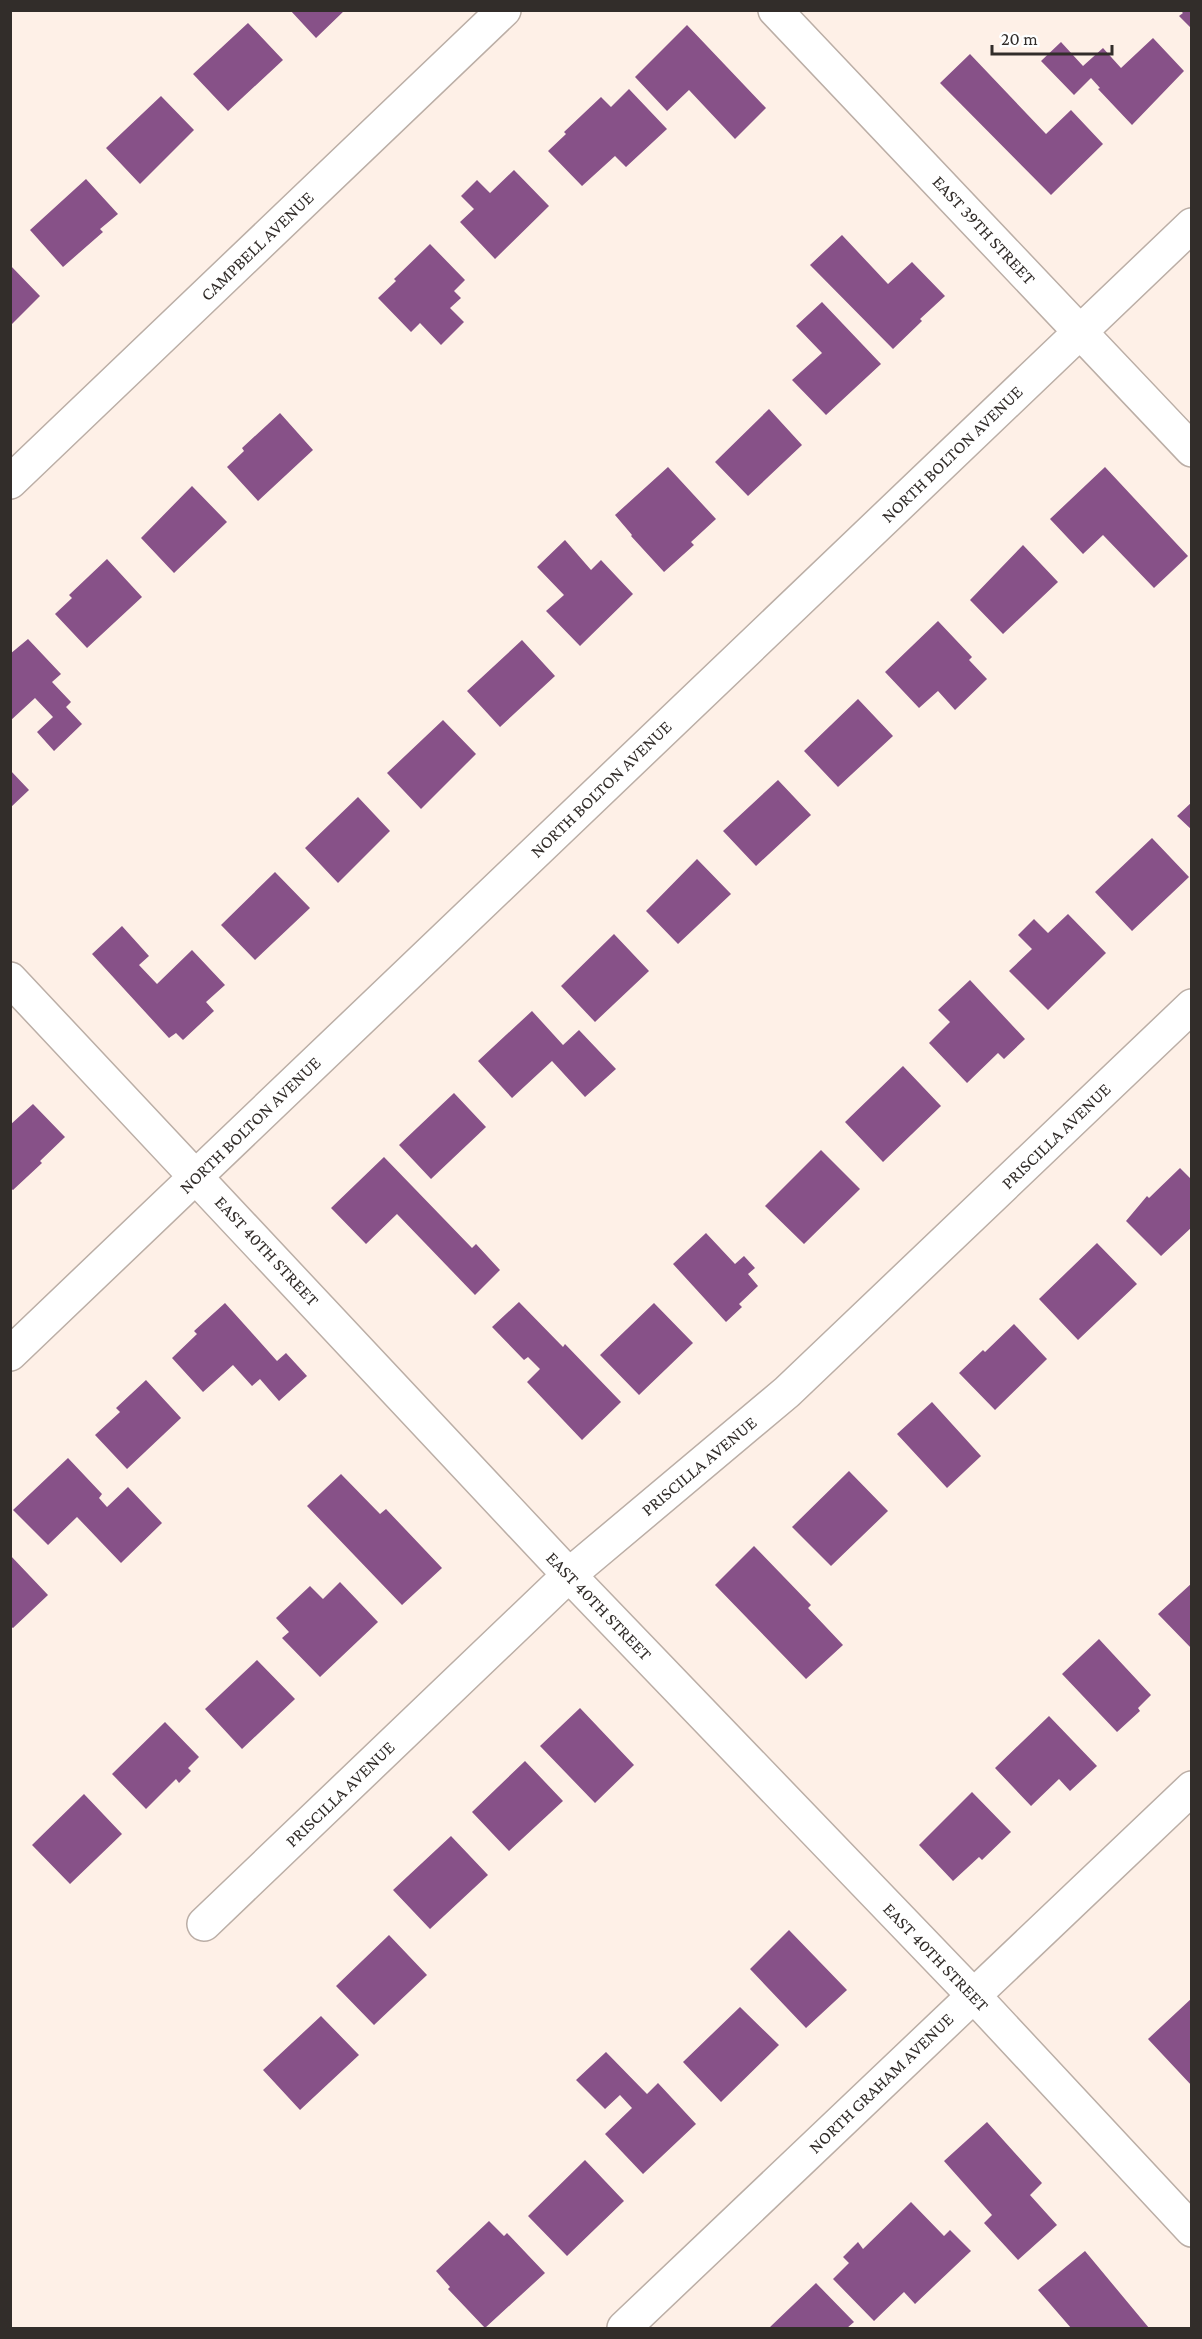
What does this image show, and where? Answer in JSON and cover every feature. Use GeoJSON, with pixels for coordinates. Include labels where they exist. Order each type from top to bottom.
{"type":"FeatureCollection","features":[{"type":"Feature","properties":{"kind":"street","name":"CAMPBELL AVENUE"},"geometry":{"type":"LineString","coordinates":[[10,482],[504,10]]}},
{"type":"Feature","properties":{"kind":"street","name":"EAST 39TH STREET"},"geometry":{"type":"LineString","coordinates":[[775,10],[1191,450]]}},
{"type":"Feature","properties":{"kind":"street","name":"NORTH BOLTON AVENUE"},"geometry":{"type":"LineString","coordinates":[[10,1353],[1191,225]]}},
{"type":"Feature","properties":{"kind":"street","name":"EAST 40TH STREET"},"geometry":{"type":"LineString","coordinates":[[10,980],[197,1176],[569,1575],[974,1995],[1191,2230]]}},
{"type":"Feature","properties":{"kind":"street","name":"PRISCILLA AVENUE"},"geometry":{"type":"LineString","coordinates":[[204,1924],[569,1575],[787,1392],[1191,1006]]}},
{"type":"Feature","properties":{"kind":"street","name":"NORTH GRAHAM AVENUE"},"geometry":{"type":"LineString","coordinates":[[624,2328],[1191,1788]]}},
{"type":"Feature","properties":{"kind":"building"},"geometry":{"type":"Polygon","coordinates":[[[290,10],[345,10],[316,38],[290,10]]]}},
{"type":"Feature","properties":{"kind":"building"},"geometry":{"type":"Polygon","coordinates":[[[1180,10],[1192,10],[1192,29],[1179,16],[1183,13],[1180,10]]]}},
{"type":"Feature","properties":{"kind":"building"},"geometry":{"type":"Polygon","coordinates":[[[248,23],[283,60],[228,111],[193,74],[248,23]]]}},
{"type":"Feature","properties":{"kind":"building"},"geometry":{"type":"Polygon","coordinates":[[[687,25],[766,108],[735,139],[689,90],[667,111],[635,77],[687,25]]]}},
{"type":"Feature","properties":{"kind":"building"},"geometry":{"type":"Polygon","coordinates":[[[1153,38],[1184,71],[1132,125],[1098,89],[1100,88],[1091,78],[1074,95],[1041,61],[1061,42],[1083,66],[1103,48],[1121,68],[1153,38]]]}},
{"type":"Feature","properties":{"kind":"building"},"geometry":{"type":"Polygon","coordinates":[[[970,54],[1046,134],[1071,110],[1103,144],[1051,195],[940,83],[970,54]]]}},
{"type":"Feature","properties":{"kind":"building"},"geometry":{"type":"Polygon","coordinates":[[[629,89],[667,129],[626,167],[615,156],[582,186],[548,151],[566,134],[564,132],[601,97],[611,107],[629,89]]]}},
{"type":"Feature","properties":{"kind":"building"},"geometry":{"type":"Polygon","coordinates":[[[161,96],[194,130],[140,184],[106,148],[161,96]]]}},
{"type":"Feature","properties":{"kind":"building"},"geometry":{"type":"Polygon","coordinates":[[[514,170],[549,206],[495,259],[460,222],[474,209],[461,196],[477,180],[490,193],[514,170]]]}},
{"type":"Feature","properties":{"kind":"building"},"geometry":{"type":"Polygon","coordinates":[[[86,179],[118,214],[100,229],[103,232],[63,267],[30,230],[86,179]]]}},
{"type":"Feature","properties":{"kind":"building"},"geometry":{"type":"Polygon","coordinates":[[[842,235],[888,284],[912,262],[945,296],[893,349],[810,265],[842,235]]]}},
{"type":"Feature","properties":{"kind":"building"},"geometry":{"type":"Polygon","coordinates":[[[430,244],[465,280],[454,291],[461,298],[450,308],[464,322],[441,345],[420,323],[411,332],[378,298],[430,244]]]}},
{"type":"Feature","properties":{"kind":"building"},"geometry":{"type":"Polygon","coordinates":[[[10,265],[40,296],[10,326],[10,265]]]}},
{"type":"Feature","properties":{"kind":"building"},"geometry":{"type":"Polygon","coordinates":[[[822,302],[881,364],[826,415],[792,380],[822,353],[796,326],[822,302]]]}},
{"type":"Feature","properties":{"kind":"building"},"geometry":{"type":"Polygon","coordinates":[[[769,409],[802,445],[748,496],[715,462],[769,409]]]}},
{"type":"Feature","properties":{"kind":"building"},"geometry":{"type":"Polygon","coordinates":[[[280,413],[313,450],[258,501],[227,467],[244,451],[242,448],[280,413]]]}},
{"type":"Feature","properties":{"kind":"building"},"geometry":{"type":"Polygon","coordinates":[[[668,467],[716,519],[691,542],[694,545],[664,572],[615,515],[668,467]]]}},
{"type":"Feature","properties":{"kind":"building"},"geometry":{"type":"Polygon","coordinates":[[[1105,467],[1188,556],[1154,588],[1103,535],[1083,554],[1050,519],[1105,467]]]}},
{"type":"Feature","properties":{"kind":"building"},"geometry":{"type":"Polygon","coordinates":[[[192,486],[227,522],[174,573],[141,538],[192,486]]]}},
{"type":"Feature","properties":{"kind":"building"},"geometry":{"type":"Polygon","coordinates":[[[565,540],[591,570],[601,560],[633,594],[580,646],[546,611],[564,595],[537,567],[565,540]]]}},
{"type":"Feature","properties":{"kind":"building"},"geometry":{"type":"Polygon","coordinates":[[[1023,545],[1058,582],[1003,634],[970,600],[1023,545]]]}},
{"type":"Feature","properties":{"kind":"building"},"geometry":{"type":"Polygon","coordinates":[[[107,559],[142,597],[87,648],[55,614],[72,598],[69,595],[107,559]]]}},
{"type":"Feature","properties":{"kind":"building"},"geometry":{"type":"Polygon","coordinates":[[[938,621],[972,657],[969,660],[987,679],[955,710],[938,691],[919,708],[885,672],[938,621]]]}},
{"type":"Feature","properties":{"kind":"building"},"geometry":{"type":"Polygon","coordinates":[[[28,639],[61,674],[52,682],[71,702],[66,707],[82,724],[54,751],[37,732],[53,717],[35,698],[10,721],[10,654],[28,639]]]}},
{"type":"Feature","properties":{"kind":"building"},"geometry":{"type":"Polygon","coordinates":[[[522,640],[555,676],[500,727],[467,691],[522,640]]]}},
{"type":"Feature","properties":{"kind":"building"},"geometry":{"type":"Polygon","coordinates":[[[858,699],[893,736],[838,787],[804,751],[858,699]]]}},
{"type":"Feature","properties":{"kind":"building"},"geometry":{"type":"Polygon","coordinates":[[[443,720],[476,754],[421,809],[387,773],[443,720]]]}},
{"type":"Feature","properties":{"kind":"building"},"geometry":{"type":"Polygon","coordinates":[[[10,770],[29,790],[10,808],[10,770]]]}},
{"type":"Feature","properties":{"kind":"building"},"geometry":{"type":"Polygon","coordinates":[[[778,780],[811,815],[756,866],[723,831],[778,780]]]}},
{"type":"Feature","properties":{"kind":"building"},"geometry":{"type":"Polygon","coordinates":[[[358,797],[390,831],[338,883],[305,848],[358,797]]]}},
{"type":"Feature","properties":{"kind":"building"},"geometry":{"type":"Polygon","coordinates":[[[1192,802],[1192,830],[1177,816],[1192,802]]]}},
{"type":"Feature","properties":{"kind":"building"},"geometry":{"type":"Polygon","coordinates":[[[1152,838],[1189,877],[1132,931],[1095,892],[1152,838]]]}},
{"type":"Feature","properties":{"kind":"building"},"geometry":{"type":"Polygon","coordinates":[[[697,859],[731,894],[678,944],[646,911],[697,859]]]}},
{"type":"Feature","properties":{"kind":"building"},"geometry":{"type":"Polygon","coordinates":[[[275,872],[310,908],[255,960],[221,925],[275,872]]]}},
{"type":"Feature","properties":{"kind":"building"},"geometry":{"type":"Polygon","coordinates":[[[1068,914],[1106,953],[1048,1010],[1009,971],[1032,949],[1018,935],[1034,919],[1048,933],[1068,914]]]}},
{"type":"Feature","properties":{"kind":"building"},"geometry":{"type":"Polygon","coordinates":[[[122,926],[149,956],[139,965],[157,984],[192,950],[225,985],[206,1002],[214,1011],[183,1040],[176,1033],[169,1038],[92,954],[122,926]]]}},
{"type":"Feature","properties":{"kind":"building"},"geometry":{"type":"Polygon","coordinates":[[[614,934],[649,971],[595,1022],[561,986],[614,934]]]}},
{"type":"Feature","properties":{"kind":"building"},"geometry":{"type":"Polygon","coordinates":[[[970,980],[1025,1039],[1004,1059],[998,1053],[967,1083],[929,1043],[950,1022],[938,1010],[970,980]]]}},
{"type":"Feature","properties":{"kind":"building"},"geometry":{"type":"Polygon","coordinates":[[[532,1011],[563,1045],[579,1030],[616,1069],[585,1097],[552,1061],[512,1098],[478,1061],[532,1011]]]}},
{"type":"Feature","properties":{"kind":"building"},"geometry":{"type":"Polygon","coordinates":[[[903,1066],[941,1106],[883,1162],[845,1122],[903,1066]]]}},
{"type":"Feature","properties":{"kind":"building"},"geometry":{"type":"Polygon","coordinates":[[[454,1093],[486,1127],[431,1179],[399,1145],[454,1093]]]}},
{"type":"Feature","properties":{"kind":"building"},"geometry":{"type":"Polygon","coordinates":[[[33,1104],[65,1137],[13,1190],[10,1188],[10,1125],[33,1104]]]}},
{"type":"Feature","properties":{"kind":"building"},"geometry":{"type":"Polygon","coordinates":[[[821,1150],[860,1189],[804,1244],[765,1206],[821,1150]]]}},
{"type":"Feature","properties":{"kind":"building"},"geometry":{"type":"Polygon","coordinates":[[[384,1157],[472,1248],[476,1244],[500,1270],[475,1295],[397,1214],[366,1244],[331,1208],[384,1157]]]}},
{"type":"Feature","properties":{"kind":"building"},"geometry":{"type":"Polygon","coordinates":[[[1180,1168],[1192,1180],[1192,1227],[1161,1256],[1126,1221],[1147,1196],[1149,1198],[1180,1168]]]}},
{"type":"Feature","properties":{"kind":"building"},"geometry":{"type":"Polygon","coordinates":[[[706,1233],[735,1264],[744,1256],[755,1268],[748,1274],[758,1286],[739,1304],[742,1307],[726,1322],[673,1264],[706,1233]]]}},
{"type":"Feature","properties":{"kind":"building"},"geometry":{"type":"Polygon","coordinates":[[[1097,1243],[1137,1284],[1078,1340],[1039,1299],[1097,1243]]]}},
{"type":"Feature","properties":{"kind":"building"},"geometry":{"type":"Polygon","coordinates":[[[519,1302],[563,1347],[565,1344],[621,1402],[582,1440],[527,1382],[540,1369],[528,1357],[524,1360],[492,1327],[519,1302]]]}},
{"type":"Feature","properties":{"kind":"building"},"geometry":{"type":"Polygon","coordinates":[[[225,1303],[277,1361],[286,1353],[307,1376],[279,1401],[260,1379],[252,1386],[233,1365],[203,1392],[172,1358],[197,1334],[194,1331],[225,1303]]]}},
{"type":"Feature","properties":{"kind":"building"},"geometry":{"type":"Polygon","coordinates":[[[654,1303],[693,1343],[639,1395],[600,1355],[654,1303]]]}},
{"type":"Feature","properties":{"kind":"building"},"geometry":{"type":"Polygon","coordinates":[[[1014,1324],[1047,1359],[995,1410],[959,1373],[1014,1324]]]}},
{"type":"Feature","properties":{"kind":"building"},"geometry":{"type":"Polygon","coordinates":[[[146,1380],[181,1418],[127,1469],[95,1435],[120,1412],[116,1408],[146,1380]]]}},
{"type":"Feature","properties":{"kind":"building"},"geometry":{"type":"Polygon","coordinates":[[[932,1402],[981,1456],[947,1488],[897,1434],[932,1402]]]}},
{"type":"Feature","properties":{"kind":"building"},"geometry":{"type":"Polygon","coordinates":[[[68,1458],[102,1494],[99,1498],[107,1507],[128,1487],[162,1523],[121,1563],[77,1517],[48,1545],[13,1510],[68,1458]]]}},
{"type":"Feature","properties":{"kind":"building"},"geometry":{"type":"Polygon","coordinates":[[[849,1471],[888,1511],[831,1566],[792,1527],[849,1471]]]}},
{"type":"Feature","properties":{"kind":"building"},"geometry":{"type":"Polygon","coordinates":[[[341,1474],[380,1514],[386,1509],[442,1568],[402,1605],[307,1506],[341,1474]]]}},
{"type":"Feature","properties":{"kind":"building"},"geometry":{"type":"Polygon","coordinates":[[[754,1546],[811,1605],[808,1608],[843,1645],[806,1679],[715,1585],[754,1546]]]}},
{"type":"Feature","properties":{"kind":"building"},"geometry":{"type":"Polygon","coordinates":[[[10,1555],[48,1595],[13,1628],[10,1626],[10,1555]]]}},
{"type":"Feature","properties":{"kind":"building"},"geometry":{"type":"Polygon","coordinates":[[[340,1582],[378,1622],[320,1677],[282,1638],[289,1632],[276,1618],[310,1586],[323,1599],[340,1582]]]}},
{"type":"Feature","properties":{"kind":"building"},"geometry":{"type":"Polygon","coordinates":[[[1192,1583],[1192,1649],[1158,1614],[1192,1583]]]}},
{"type":"Feature","properties":{"kind":"building"},"geometry":{"type":"Polygon","coordinates":[[[1099,1639],[1151,1695],[1138,1708],[1140,1711],[1117,1732],[1062,1674],[1099,1639]]]}},
{"type":"Feature","properties":{"kind":"building"},"geometry":{"type":"Polygon","coordinates":[[[257,1660],[295,1699],[242,1749],[205,1709],[257,1660]]]}},
{"type":"Feature","properties":{"kind":"building"},"geometry":{"type":"Polygon","coordinates":[[[580,1708],[634,1765],[595,1803],[540,1746],[580,1708]]]}},
{"type":"Feature","properties":{"kind":"building"},"geometry":{"type":"Polygon","coordinates":[[[1049,1716],[1097,1766],[1070,1791],[1059,1779],[1031,1806],[995,1768],[1049,1716]]]}},
{"type":"Feature","properties":{"kind":"building"},"geometry":{"type":"Polygon","coordinates":[[[165,1722],[199,1757],[188,1768],[191,1771],[179,1783],[176,1779],[146,1809],[112,1774],[165,1722]]]}},
{"type":"Feature","properties":{"kind":"building"},"geometry":{"type":"Polygon","coordinates":[[[525,1761],[563,1801],[509,1851],[472,1812],[525,1761]]]}},
{"type":"Feature","properties":{"kind":"building"},"geometry":{"type":"Polygon","coordinates":[[[972,1792],[1011,1832],[982,1860],[979,1857],[953,1881],[919,1845],[972,1792]]]}},
{"type":"Feature","properties":{"kind":"building"},"geometry":{"type":"Polygon","coordinates":[[[84,1794],[122,1834],[70,1884],[32,1845],[84,1794]]]}},
{"type":"Feature","properties":{"kind":"building"},"geometry":{"type":"Polygon","coordinates":[[[451,1836],[488,1875],[430,1929],[393,1890],[451,1836]]]}},
{"type":"Feature","properties":{"kind":"building"},"geometry":{"type":"Polygon","coordinates":[[[789,1930],[847,1990],[806,2028],[750,1969],[789,1930]]]}},
{"type":"Feature","properties":{"kind":"building"},"geometry":{"type":"Polygon","coordinates":[[[389,1935],[427,1975],[374,2025],[336,1986],[389,1935]]]}},
{"type":"Feature","properties":{"kind":"building"},"geometry":{"type":"Polygon","coordinates":[[[1192,1998],[1192,2086],[1148,2039],[1192,1998]]]}},
{"type":"Feature","properties":{"kind":"building"},"geometry":{"type":"Polygon","coordinates":[[[740,2007],[779,2045],[721,2102],[683,2062],[740,2007]]]}},
{"type":"Feature","properties":{"kind":"building"},"geometry":{"type":"Polygon","coordinates":[[[321,2016],[359,2055],[300,2110],[263,2070],[321,2016]]]}},
{"type":"Feature","properties":{"kind":"building"},"geometry":{"type":"Polygon","coordinates":[[[606,2052],[647,2094],[658,2083],[696,2124],[643,2174],[605,2134],[632,2108],[620,2095],[605,2109],[576,2080],[606,2052]]]}},
{"type":"Feature","properties":{"kind":"building"},"geometry":{"type":"Polygon","coordinates":[[[987,2122],[1042,2183],[1030,2195],[1057,2225],[1018,2260],[984,2223],[992,2215],[944,2161],[987,2122]]]}},
{"type":"Feature","properties":{"kind":"building"},"geometry":{"type":"Polygon","coordinates":[[[585,2160],[624,2201],[567,2256],[528,2216],[585,2160]]]}},
{"type":"Feature","properties":{"kind":"building"},"geometry":{"type":"Polygon","coordinates":[[[911,2202],[944,2236],[950,2230],[971,2251],[915,2304],[904,2292],[874,2321],[833,2279],[849,2263],[843,2257],[858,2242],[863,2249],[911,2202]]]}},
{"type":"Feature","properties":{"kind":"building"},"geometry":{"type":"Polygon","coordinates":[[[489,2221],[504,2236],[507,2233],[545,2273],[485,2328],[448,2289],[450,2287],[436,2271],[489,2221]]]}},
{"type":"Feature","properties":{"kind":"building"},"geometry":{"type":"Polygon","coordinates":[[[1085,2251],[1149,2328],[1071,2328],[1038,2290],[1085,2251]]]}},
{"type":"Feature","properties":{"kind":"building"},"geometry":{"type":"Polygon","coordinates":[[[816,2283],[854,2322],[847,2328],[769,2328],[816,2283]]]}}]}
